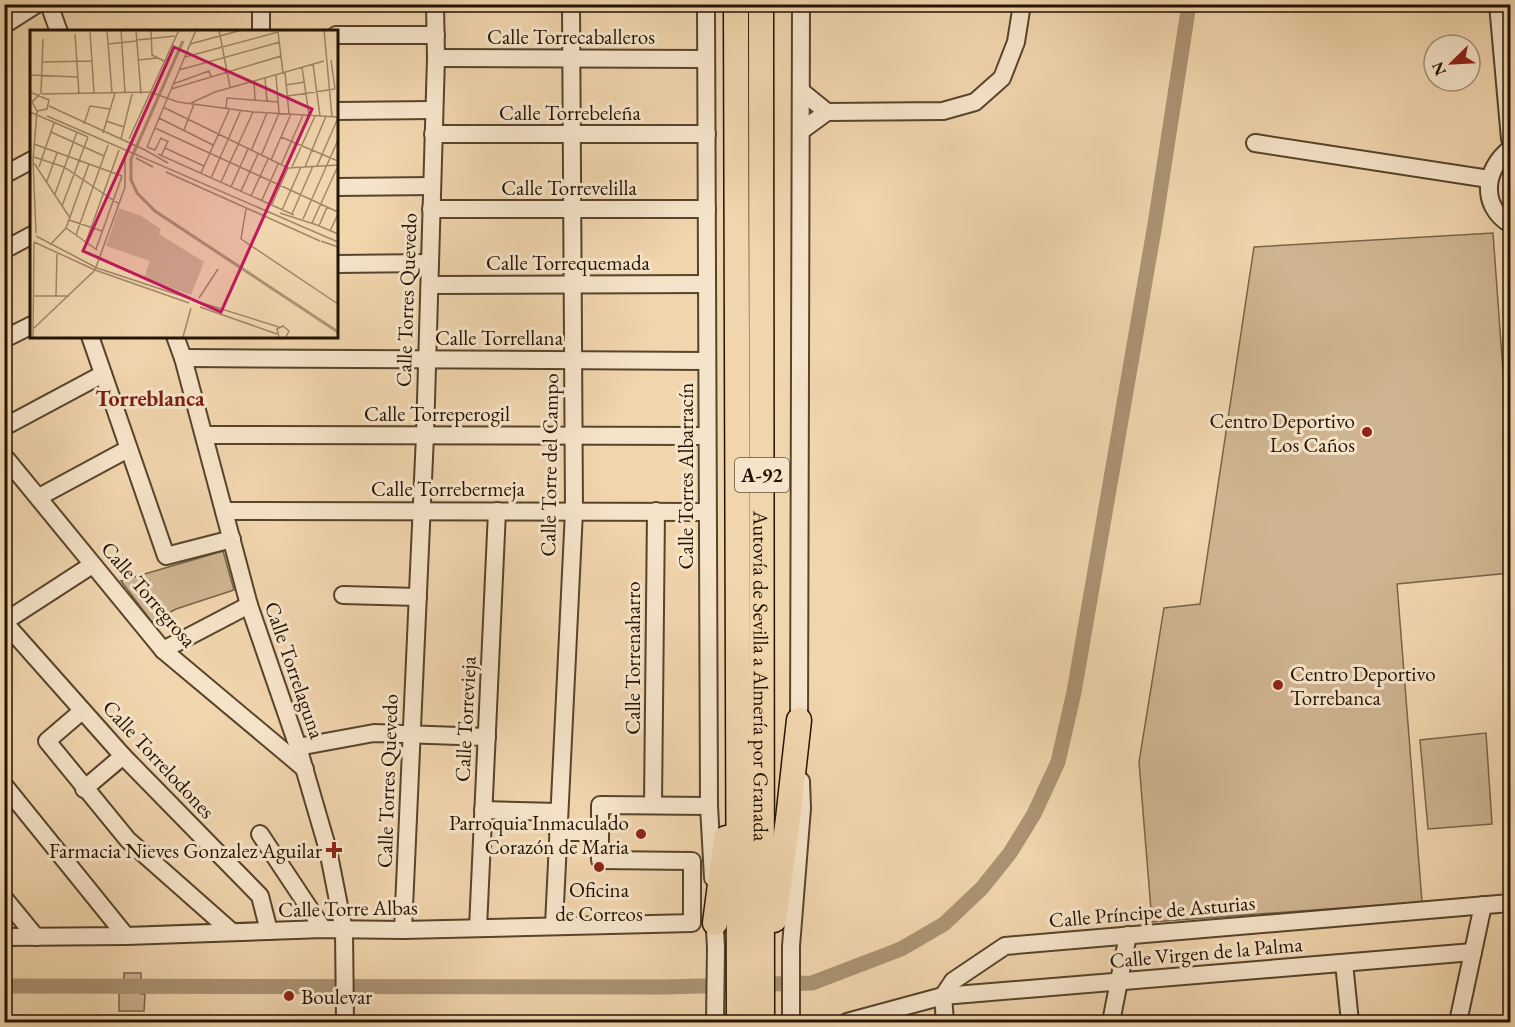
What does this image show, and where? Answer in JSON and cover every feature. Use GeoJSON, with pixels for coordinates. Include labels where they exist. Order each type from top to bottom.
{"type":"FeatureCollection","features":[{"type":"Feature","properties":{"kind":"highway","name":"Autovía de Sevilla a Almería por Granada"},"geometry":{"type":"LineString","coordinates":[[736,4],[739,1023]]}},
{"type":"Feature","properties":{"kind":"highway","name":"Autovía de Sevilla a Almería por Granada"},"geometry":{"type":"LineString","coordinates":[[760,4],[763,808],[738,947],[762,1023]]}},
{"type":"Feature","properties":{"kind":"highway"},"geometry":{"type":"LineString","coordinates":[[738,947],[776,916],[798,720]]}},
{"type":"Feature","properties":{"kind":"highway"},"geometry":{"type":"LineString","coordinates":[[703,923],[738,744]]}},
{"type":"Feature","properties":{"kind":"street"},"geometry":{"type":"LineString","coordinates":[[4,25],[37,4]]}},
{"type":"Feature","properties":{"kind":"street"},"geometry":{"type":"LineString","coordinates":[[49,4],[58,30]]}},
{"type":"Feature","properties":{"kind":"street"},"geometry":{"type":"LineString","coordinates":[[261,4],[261,30]]}},
{"type":"Feature","properties":{"kind":"street","name":"Calle Torres Quevedo"},"geometry":{"type":"LineString","coordinates":[[403,930],[425,435],[436,58],[435,4]]}},
{"type":"Feature","properties":{"kind":"street","name":"Calle Torre del Campo"},"geometry":{"type":"LineString","coordinates":[[554,925],[574,511],[571,4]]}},
{"type":"Feature","properties":{"kind":"street","name":"Calle Torres Albarracín"},"geometry":{"type":"LineString","coordinates":[[706,4],[709,806],[703,923],[738,947],[715,1023]]}},
{"type":"Feature","properties":{"kind":"street"},"geometry":{"type":"LineString","coordinates":[[791,1023],[791,946],[802,808],[798,720],[801,4]]}},
{"type":"Feature","properties":{"kind":"street"},"geometry":{"type":"LineString","coordinates":[[801,131],[827,112],[943,111],[975,102],[1002,78],[1016,42],[1022,4]]}},
{"type":"Feature","properties":{"kind":"street"},"geometry":{"type":"LineString","coordinates":[[1498,4],[1510,139]]}},
{"type":"Feature","properties":{"kind":"street"},"geometry":{"type":"LineString","coordinates":[[338,36],[436,34]]}},
{"type":"Feature","properties":{"kind":"street","name":"Calle Torrecaballeros"},"geometry":{"type":"LineString","coordinates":[[436,58],[706,59]]}},
{"type":"Feature","properties":{"kind":"street"},"geometry":{"type":"LineString","coordinates":[[801,91],[827,112]]}},
{"type":"Feature","properties":{"kind":"street"},"geometry":{"type":"LineString","coordinates":[[338,111],[433,110]]}},
{"type":"Feature","properties":{"kind":"street","name":"Calle Torrebeleña"},"geometry":{"type":"LineString","coordinates":[[433,134],[707,134]]}},
{"type":"Feature","properties":{"kind":"street"},"geometry":{"type":"LineString","coordinates":[[1255,143],[1489,179]]}},
{"type":"Feature","properties":{"kind":"street"},"geometry":{"type":"LineString","coordinates":[[1510,148],[1493,167],[1489,179],[1492,203],[1498,213],[1510,224]]}},
{"type":"Feature","properties":{"kind":"street"},"geometry":{"type":"LineString","coordinates":[[4,175],[30,161]]}},
{"type":"Feature","properties":{"kind":"street"},"geometry":{"type":"LineString","coordinates":[[338,187],[432,186]]}},
{"type":"Feature","properties":{"kind":"street","name":"Calle Torrevelilla"},"geometry":{"type":"LineString","coordinates":[[431,209],[707,209]]}},
{"type":"Feature","properties":{"kind":"street"},"geometry":{"type":"LineString","coordinates":[[4,250],[30,236]]}},
{"type":"Feature","properties":{"kind":"street"},"geometry":{"type":"LineString","coordinates":[[338,264],[429,263]]}},
{"type":"Feature","properties":{"kind":"street","name":"Calle Torrequemada"},"geometry":{"type":"LineString","coordinates":[[430,285],[707,285]]}},
{"type":"Feature","properties":{"kind":"street"},"geometry":{"type":"LineString","coordinates":[[4,339],[30,326]]}},
{"type":"Feature","properties":{"kind":"street"},"geometry":{"type":"LineString","coordinates":[[91,338],[166,556],[231,538]]}},
{"type":"Feature","properties":{"kind":"street","name":"Calle Torrelaguna"},"geometry":{"type":"LineString","coordinates":[[176,338],[249,605],[298,747],[328,850],[344,931],[345,1023]]}},
{"type":"Feature","properties":{"kind":"street","name":"Calle Torrellana"},"geometry":{"type":"LineString","coordinates":[[183,358],[707,361]]}},
{"type":"Feature","properties":{"kind":"street"},"geometry":{"type":"LineString","coordinates":[[4,428],[103,374]]}},
{"type":"Feature","properties":{"kind":"street","name":"Calle Torreperogil"},"geometry":{"type":"LineString","coordinates":[[204,435],[707,436]]}},
{"type":"Feature","properties":{"kind":"street"},"geometry":{"type":"LineString","coordinates":[[39,497],[128,449]]}},
{"type":"Feature","properties":{"kind":"street","name":"Calle Torregrosa"},"geometry":{"type":"LineString","coordinates":[[4,456],[163,650],[305,769]]}},
{"type":"Feature","properties":{"kind":"street","name":"Calle Torrebermeja"},"geometry":{"type":"LineString","coordinates":[[224,511],[707,512]]}},
{"type":"Feature","properties":{"kind":"street","name":"Calle Torrevieja"},"geometry":{"type":"LineString","coordinates":[[478,928],[497,511]]}},
{"type":"Feature","properties":{"kind":"street","name":"Calle Torrenaharro"},"geometry":{"type":"LineString","coordinates":[[654,806],[656,511]]}},
{"type":"Feature","properties":{"kind":"street"},"geometry":{"type":"LineString","coordinates":[[4,622],[92,565]]}},
{"type":"Feature","properties":{"kind":"street"},"geometry":{"type":"LineString","coordinates":[[343,595],[417,597]]}},
{"type":"Feature","properties":{"kind":"street"},"geometry":{"type":"LineString","coordinates":[[163,650],[249,605]]}},
{"type":"Feature","properties":{"kind":"street","name":"Calle Torrelodones"},"geometry":{"type":"LineString","coordinates":[[4,622],[123,756],[260,896],[269,931]]}},
{"type":"Feature","properties":{"kind":"street"},"geometry":{"type":"LineString","coordinates":[[82,711],[47,741],[128,840],[232,932]]}},
{"type":"Feature","properties":{"kind":"street"},"geometry":{"type":"LineString","coordinates":[[298,747],[374,733],[487,738]]}},
{"type":"Feature","properties":{"kind":"street"},"geometry":{"type":"LineString","coordinates":[[84,789],[123,756]]}},
{"type":"Feature","properties":{"kind":"street"},"geometry":{"type":"LineString","coordinates":[[4,785],[126,936]]}},
{"type":"Feature","properties":{"kind":"street"},"geometry":{"type":"LineString","coordinates":[[703,923],[692,861],[600,860],[600,805],[709,806]]}},
{"type":"Feature","properties":{"kind":"street"},"geometry":{"type":"LineString","coordinates":[[483,810],[559,812]]}},
{"type":"Feature","properties":{"kind":"street"},"geometry":{"type":"LineString","coordinates":[[558,832],[600,832]]}},
{"type":"Feature","properties":{"kind":"street"},"geometry":{"type":"LineString","coordinates":[[260,834],[323,929]]}},
{"type":"Feature","properties":{"kind":"street"},"geometry":{"type":"LineString","coordinates":[[4,898],[36,937]]}},
{"type":"Feature","properties":{"kind":"street","name":"Calle Príncipe de Asturias"},"geometry":{"type":"LineString","coordinates":[[943,996],[953,981],[1005,946],[1510,903]]}},
{"type":"Feature","properties":{"kind":"street"},"geometry":{"type":"LineString","coordinates":[[1458,1023],[1483,905]]}},
{"type":"Feature","properties":{"kind":"street","name":"Calle Torre Albas"},"geometry":{"type":"LineString","coordinates":[[4,937],[703,923]]}},
{"type":"Feature","properties":{"kind":"street"},"geometry":{"type":"LineString","coordinates":[[1111,1023],[1128,935]]}},
{"type":"Feature","properties":{"kind":"street","name":"Calle Virgen de la Palma"},"geometry":{"type":"LineString","coordinates":[[943,996],[1473,952]]}},
{"type":"Feature","properties":{"kind":"street"},"geometry":{"type":"LineString","coordinates":[[1344,963],[1350,1023]]}},
{"type":"Feature","properties":{"kind":"street"},"geometry":{"type":"LineString","coordinates":[[847,1023],[943,996],[945,1023]]}},
{"type":"Feature","properties":{"kind":"shaded area"},"geometry":{"type":"Polygon","coordinates":[[[1493,233],[1510,468],[1510,573],[1397,584],[1422,902],[1152,922],[1139,762],[1164,608],[1200,604],[1254,247],[1493,233]]]}},
{"type":"Feature","properties":{"kind":"shaded area"},"geometry":{"type":"Polygon","coordinates":[[[223,551],[234,590],[176,609],[152,622],[121,581],[223,551]]]}},
{"type":"Feature","properties":{"kind":"shaded area"},"geometry":{"type":"Polygon","coordinates":[[[1486,733],[1492,824],[1428,829],[1420,740],[1486,733]]]}},
{"type":"Feature","properties":{"kind":"shaded area"},"geometry":{"type":"Polygon","coordinates":[[[124,973],[141,973],[141,994],[145,994],[144,1011],[119,1011],[119,993],[124,993],[124,973]]]}},
{"type":"Feature","properties":{"kind":"waterway"},"geometry":{"type":"LineString","coordinates":[[4,986],[665,987],[812,983],[901,949],[944,924],[982,888],[1010,853],[1034,814],[1058,762],[1074,692],[1155,224],[1189,4]]}},
{"type":"Feature","properties":{"kind":"place","name":"Centro Deportivo Los Caños"},"geometry":{"type":"Point","coordinates":[1367,432]}},
{"type":"Feature","properties":{"kind":"place","name":"Centro Deportivo Torrebanca"},"geometry":{"type":"Point","coordinates":[1278,685]}},
{"type":"Feature","properties":{"kind":"place","name":"Parroquia Inmaculado Corazón de Maria"},"geometry":{"type":"Point","coordinates":[641,834]}},
{"type":"Feature","properties":{"kind":"place","name":"Farmacia Nieves Gonzalez Aguilar"},"geometry":{"type":"Point","coordinates":[334,850]}},
{"type":"Feature","properties":{"kind":"place","name":"Oficina de Correos"},"geometry":{"type":"Point","coordinates":[599,867]}},
{"type":"Feature","properties":{"kind":"place","name":"Boulevar"},"geometry":{"type":"Point","coordinates":[289,996]}},
{"type":"Feature","properties":{"kind":"district","name":"Torreblanca"},"geometry":{"type":"Point","coordinates":[150,398]}}]}
